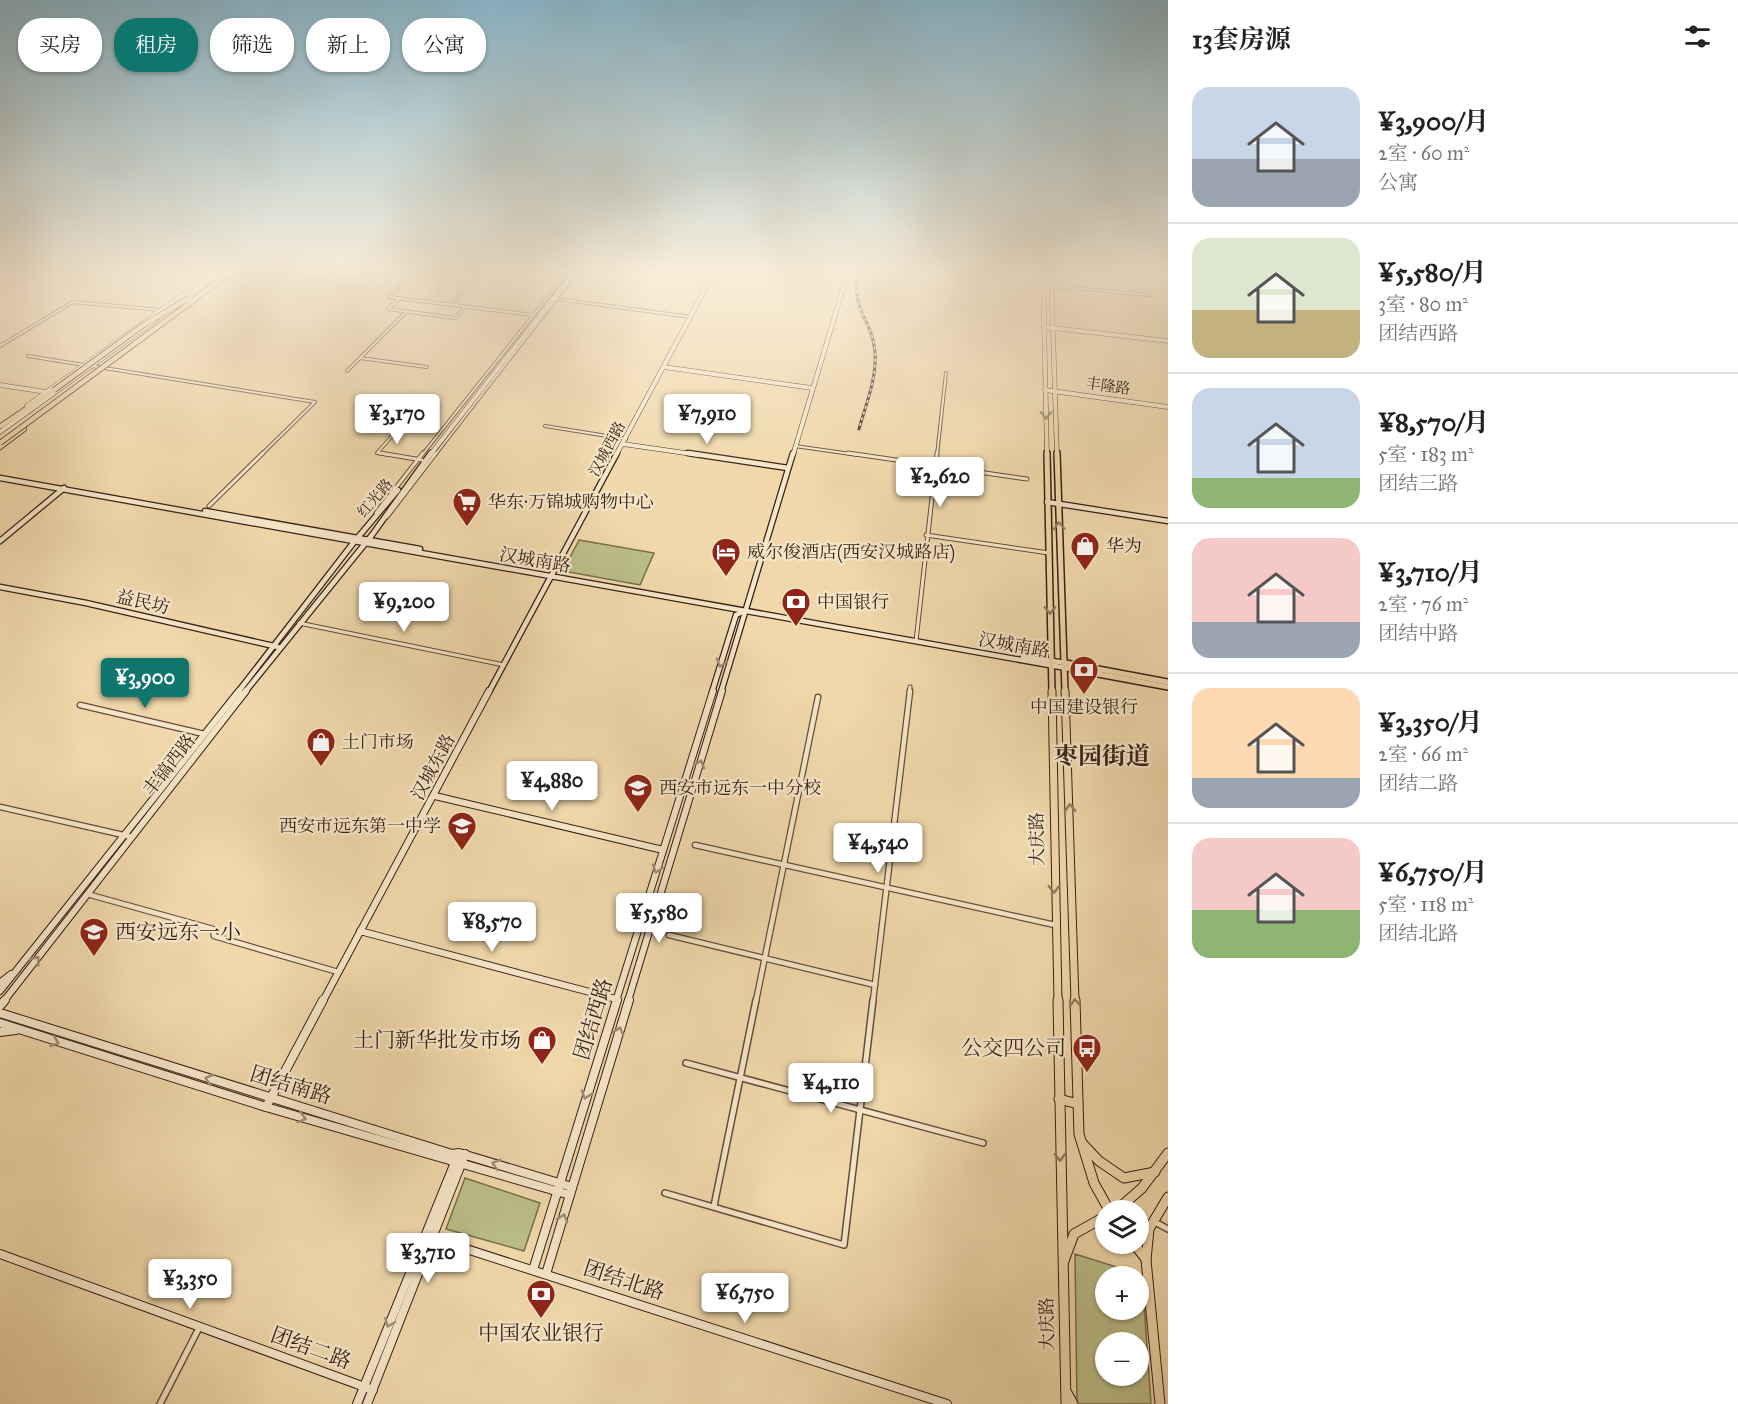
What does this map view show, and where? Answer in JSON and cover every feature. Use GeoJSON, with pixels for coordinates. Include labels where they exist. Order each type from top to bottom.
{"type":"FeatureCollection","features":[{"type":"Feature","properties":{"kind":"highway"},"geometry":{"type":"LineString","coordinates":[[0,426],[126,338]]}},
{"type":"Feature","properties":{"kind":"highway"},"geometry":{"type":"LineString","coordinates":[[0,443],[139,338]]}},
{"type":"Feature","properties":{"kind":"highway"},"geometry":{"type":"LineString","coordinates":[[0,443],[143,338]]}},
{"type":"Feature","properties":{"kind":"highway"},"geometry":{"type":"LineString","coordinates":[[0,443],[24,429],[145,338]]}},
{"type":"Feature","properties":{"kind":"main road","name":"大庆路"},"geometry":{"type":"LineString","coordinates":[[1044,338],[1066,1404]]}},
{"type":"Feature","properties":{"kind":"main road","name":"大庆路"},"geometry":{"type":"LineString","coordinates":[[1053,338],[1066,666],[1078,1104],[1081,1141],[1094,1183],[1103,1200]]}},
{"type":"Feature","properties":{"kind":"main road"},"geometry":{"type":"LineString","coordinates":[[1066,666],[1168,682]]}},
{"type":"Feature","properties":{"kind":"main road"},"geometry":{"type":"LineString","coordinates":[[1066,666],[1168,687]]}},
{"type":"Feature","properties":{"kind":"main road"},"geometry":{"type":"LineString","coordinates":[[1059,1099],[1078,1104]]}},
{"type":"Feature","properties":{"kind":"main road"},"geometry":{"type":"LineString","coordinates":[[1081,1141],[1099,1161],[1124,1178],[1155,1172]]}},
{"type":"Feature","properties":{"kind":"main road"},"geometry":{"type":"LineString","coordinates":[[1128,1200],[1142,1188],[1168,1153]]}},
{"type":"Feature","properties":{"kind":"main road"},"geometry":{"type":"LineString","coordinates":[[1160,1404],[1146,1260],[1149,1229],[1168,1197]]}},
{"type":"Feature","properties":{"kind":"main road"},"geometry":{"type":"LineString","coordinates":[[1063,1264],[1074,1234],[1095,1222]]}},
{"type":"Feature","properties":{"kind":"main road"},"geometry":{"type":"LineString","coordinates":[[1142,1254],[1146,1260]]}},
{"type":"Feature","properties":{"kind":"main road"},"geometry":{"type":"LineString","coordinates":[[1065,1389],[1073,1404]]}},
{"type":"Feature","properties":{"kind":"street"},"geometry":{"type":"LineString","coordinates":[[0,346],[14,338]]}},
{"type":"Feature","properties":{"kind":"street"},"geometry":{"type":"LineString","coordinates":[[0,426],[122,338]]}},
{"type":"Feature","properties":{"kind":"street"},"geometry":{"type":"LineString","coordinates":[[0,432],[130,338]]}},
{"type":"Feature","properties":{"kind":"street"},"geometry":{"type":"LineString","coordinates":[[346,371],[380,338]]}},
{"type":"Feature","properties":{"kind":"street","name":"红光路"},"geometry":{"type":"LineString","coordinates":[[356,540],[518,338]]}},
{"type":"Feature","properties":{"kind":"street","name":"红光路"},"geometry":{"type":"LineString","coordinates":[[362,544],[383,522],[402,491],[522,338]]}},
{"type":"Feature","properties":{"kind":"street"},"geometry":{"type":"LineString","coordinates":[[383,522],[526,338]]}},
{"type":"Feature","properties":{"kind":"street","name":"汉城西路"},"geometry":{"type":"LineString","coordinates":[[554,572],[680,338]]}},
{"type":"Feature","properties":{"kind":"street","name":"团结西路"},"geometry":{"type":"LineString","coordinates":[[546,1274],[828,338]]}},
{"type":"Feature","properties":{"kind":"street"},"geometry":{"type":"LineString","coordinates":[[1137,338],[1168,341]]}},
{"type":"Feature","properties":{"kind":"street"},"geometry":{"type":"LineString","coordinates":[[28,356],[84,365]]}},
{"type":"Feature","properties":{"kind":"street"},"geometry":{"type":"LineString","coordinates":[[360,358],[427,367]]}},
{"type":"Feature","properties":{"kind":"street"},"geometry":{"type":"LineString","coordinates":[[91,366],[315,402],[209,506]]}},
{"type":"Feature","properties":{"kind":"street"},"geometry":{"type":"LineString","coordinates":[[664,367],[812,388]]}},
{"type":"Feature","properties":{"kind":"street"},"geometry":{"type":"LineString","coordinates":[[916,640],[946,373]]}},
{"type":"Feature","properties":{"kind":"street"},"geometry":{"type":"LineString","coordinates":[[0,385],[46,392]]}},
{"type":"Feature","properties":{"kind":"street","name":"丰隆路"},"geometry":{"type":"LineString","coordinates":[[1046,390],[1168,407]]}},
{"type":"Feature","properties":{"kind":"street"},"geometry":{"type":"LineString","coordinates":[[408,418],[377,453],[421,460]]}},
{"type":"Feature","properties":{"kind":"street"},"geometry":{"type":"LineString","coordinates":[[545,426],[788,468]]}},
{"type":"Feature","properties":{"kind":"street"},"geometry":{"type":"LineString","coordinates":[[795,446],[1027,479]]}},
{"type":"Feature","properties":{"kind":"street","name":"汉城南路"},"geometry":{"type":"LineString","coordinates":[[0,477],[356,540],[369,539],[1066,666]]}},
{"type":"Feature","properties":{"kind":"street"},"geometry":{"type":"LineString","coordinates":[[0,542],[64,488]]}},
{"type":"Feature","properties":{"kind":"street"},"geometry":{"type":"LineString","coordinates":[[1047,502],[1168,521]]}},
{"type":"Feature","properties":{"kind":"street"},"geometry":{"type":"LineString","coordinates":[[926,535],[1049,553]]}},
{"type":"Feature","properties":{"kind":"street","name":"汉城南路"},"geometry":{"type":"LineString","coordinates":[[356,540],[362,544],[554,572]]}},
{"type":"Feature","properties":{"kind":"street","name":"丰镐西路"},"geometry":{"type":"LineString","coordinates":[[0,991],[128,836],[277,647],[356,540]]}},
{"type":"Feature","properties":{"kind":"street","name":"丰镐西路"},"geometry":{"type":"LineString","coordinates":[[0,1006],[205,734],[362,544]]}},
{"type":"Feature","properties":{"kind":"street","name":"汉城东路"},"geometry":{"type":"LineString","coordinates":[[266,1107],[554,572]]}},
{"type":"Feature","properties":{"kind":"street","name":"益民坊"},"geometry":{"type":"LineString","coordinates":[[0,587],[277,647]]}},
{"type":"Feature","properties":{"kind":"street","name":"团结西路"},"geometry":{"type":"LineString","coordinates":[[533,1270],[736,615],[745,609]]}},
{"type":"Feature","properties":{"kind":"street"},"geometry":{"type":"LineString","coordinates":[[299,623],[505,665]]}},
{"type":"Feature","properties":{"kind":"street"},"geometry":{"type":"LineString","coordinates":[[665,1192],[844,1245],[910,687]]}},
{"type":"Feature","properties":{"kind":"street"},"geometry":{"type":"LineString","coordinates":[[714,1206],[818,697]]}},
{"type":"Feature","properties":{"kind":"street"},"geometry":{"type":"LineString","coordinates":[[80,705],[205,734]]}},
{"type":"Feature","properties":{"kind":"street"},"geometry":{"type":"LineString","coordinates":[[435,796],[663,850]]}},
{"type":"Feature","properties":{"kind":"street"},"geometry":{"type":"LineString","coordinates":[[0,807],[128,836]]}},
{"type":"Feature","properties":{"kind":"street"},"geometry":{"type":"LineString","coordinates":[[695,845],[1055,925]]}},
{"type":"Feature","properties":{"kind":"street"},"geometry":{"type":"LineString","coordinates":[[86,894],[213,929],[214,936],[338,972]]}},
{"type":"Feature","properties":{"kind":"street"},"geometry":{"type":"LineString","coordinates":[[360,931],[616,999]]}},
{"type":"Feature","properties":{"kind":"street"},"geometry":{"type":"LineString","coordinates":[[669,934],[875,985]]}},
{"type":"Feature","properties":{"kind":"street"},"geometry":{"type":"LineString","coordinates":[[0,983],[25,961]]}},
{"type":"Feature","properties":{"kind":"street","name":"团结南路"},"geometry":{"type":"LineString","coordinates":[[0,1013],[460,1158]]}},
{"type":"Feature","properties":{"kind":"street","name":"团结南路"},"geometry":{"type":"LineString","coordinates":[[0,1023],[266,1107],[460,1158],[571,1191]]}},
{"type":"Feature","properties":{"kind":"street"},"geometry":{"type":"LineString","coordinates":[[0,1032],[24,1032]]}},
{"type":"Feature","properties":{"kind":"street"},"geometry":{"type":"LineString","coordinates":[[686,1063],[983,1143]]}},
{"type":"Feature","properties":{"kind":"street"},"geometry":{"type":"LineString","coordinates":[[357,1404],[368,1388],[460,1158]]}},
{"type":"Feature","properties":{"kind":"street"},"geometry":{"type":"LineString","coordinates":[[1152,1221],[1168,1228]]}},
{"type":"Feature","properties":{"kind":"street","name":"团结北路"},"geometry":{"type":"LineString","coordinates":[[429,1237],[947,1404]]}},
{"type":"Feature","properties":{"kind":"street","name":"团结二路"},"geometry":{"type":"LineString","coordinates":[[0,1254],[368,1388]]}},
{"type":"Feature","properties":{"kind":"street"},"geometry":{"type":"LineString","coordinates":[[160,1404],[199,1327]]}},
{"type":"Feature","properties":{"kind":"street"},"geometry":{"type":"LineString","coordinates":[[367,1404],[368,1388]]}},
{"type":"Feature","properties":{"kind":"green space"},"geometry":{"type":"Polygon","coordinates":[[[579,540],[654,553],[640,585],[563,571],[579,540]]]}},
{"type":"Feature","properties":{"kind":"green space"},"geometry":{"type":"Polygon","coordinates":[[[465,1178],[540,1203],[524,1251],[446,1229],[465,1178]]]}},
{"type":"Feature","properties":{"kind":"green space"},"geometry":{"type":"Polygon","coordinates":[[[1075,1254],[1113,1266],[1095,1266],[1095,1320],[1145,1320],[1146,1332],[1095,1332],[1095,1386],[1149,1386],[1149,1375],[1151,1404],[1077,1404],[1075,1254]]]}},
{"type":"Feature","properties":{"kind":"railway"},"geometry":{"type":"LineString","coordinates":[[859,429],[874,371],[875,352],[872,338]]}},
{"type":"Feature","properties":{"kind":"place","name":"华东·万锦城购物中心"},"geometry":{"type":"Point","coordinates":[467,528]}},
{"type":"Feature","properties":{"kind":"place","name":"华为"},"geometry":{"type":"Point","coordinates":[1085,572]}},
{"type":"Feature","properties":{"kind":"place","name":"威尔俊酒店(西安汉城路店)"},"geometry":{"type":"Point","coordinates":[726,578]}},
{"type":"Feature","properties":{"kind":"place","name":"中国银行"},"geometry":{"type":"Point","coordinates":[796,628]}},
{"type":"Feature","properties":{"kind":"place","name":"中国建设银行"},"geometry":{"type":"Point","coordinates":[1084,696]}},
{"type":"Feature","properties":{"kind":"place","name":"土门市场"},"geometry":{"type":"Point","coordinates":[321,768]}},
{"type":"Feature","properties":{"kind":"place","name":"西安市远东一中分校"},"geometry":{"type":"Point","coordinates":[638,814]}},
{"type":"Feature","properties":{"kind":"place","name":"西安市远东第一中学"},"geometry":{"type":"Point","coordinates":[462,852]}},
{"type":"Feature","properties":{"kind":"place","name":"西安远东一小"},"geometry":{"type":"Point","coordinates":[94,958]}},
{"type":"Feature","properties":{"kind":"place","name":"土门新华批发市场"},"geometry":{"type":"Point","coordinates":[542,1066]}},
{"type":"Feature","properties":{"kind":"place","name":"公交四公司"},"geometry":{"type":"Point","coordinates":[1087,1074]}},
{"type":"Feature","properties":{"kind":"place","name":"中国农业银行"},"geometry":{"type":"Point","coordinates":[541,1320]}},
{"type":"Feature","properties":{"kind":"district","name":"枣园街道"},"geometry":{"type":"Point","coordinates":[1102,756]}}]}
